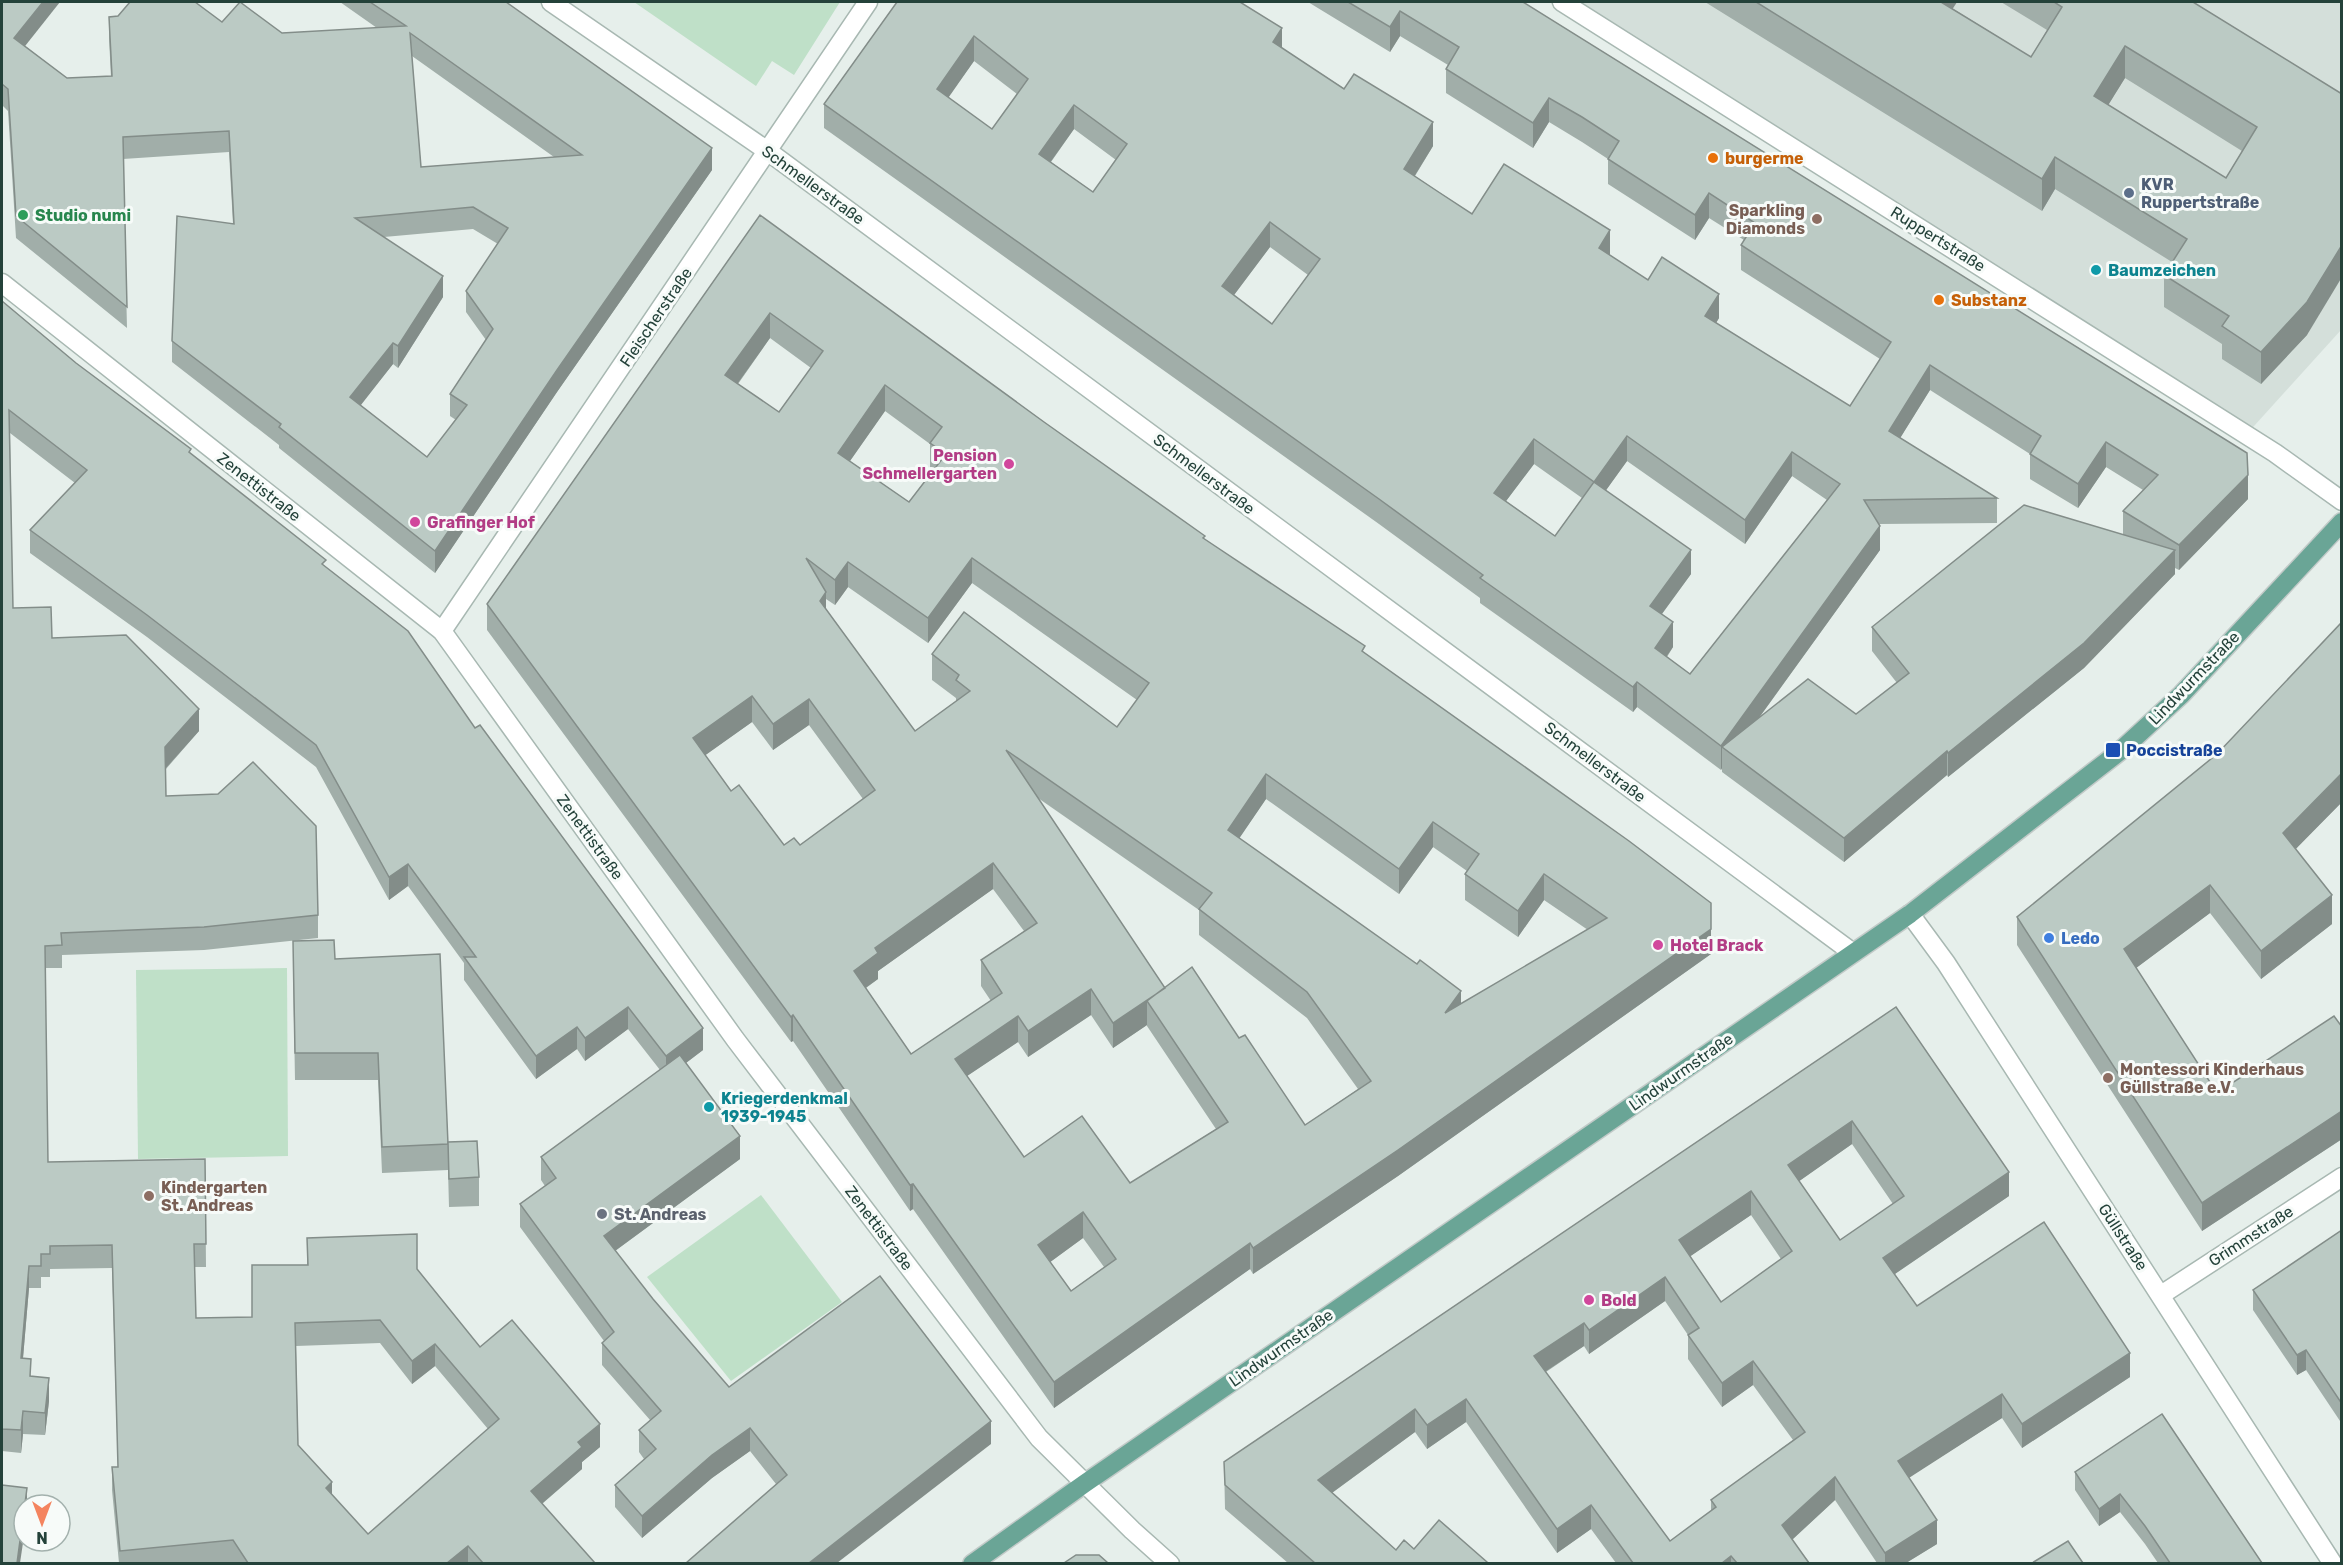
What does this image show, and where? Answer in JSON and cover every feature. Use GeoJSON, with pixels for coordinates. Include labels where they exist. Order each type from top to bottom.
{"type":"FeatureCollection","features":[{"type":"Feature","properties":{"kind":"main road","name":"Lindwurmstraße"},"geometry":{"type":"LineString","coordinates":[[972,1563],[1910,914],[2119,752],[2181,695],[2342,522]]}},
{"type":"Feature","properties":{"kind":"street","name":"Schmellerstraße"},"geometry":{"type":"LineString","coordinates":[[551,2],[769,152],[1853,953]]}},
{"type":"Feature","properties":{"kind":"street","name":"Fleischerstraße"},"geometry":{"type":"LineString","coordinates":[[442,631],[769,152],[868,2]]}},
{"type":"Feature","properties":{"kind":"street","name":"Ruppertstraße"},"geometry":{"type":"LineString","coordinates":[[1562,2],[2275,453],[2342,501]]}},
{"type":"Feature","properties":{"kind":"street","name":"Zenettistraße"},"geometry":{"type":"LineString","coordinates":[[2,283],[442,631],[748,1056],[1039,1438],[1084,1484],[1170,1563]]}},
{"type":"Feature","properties":{"kind":"street","name":"Güllstraße"},"geometry":{"type":"LineString","coordinates":[[1910,914],[1946,963],[2333,1563]]}},
{"type":"Feature","properties":{"kind":"street","name":"Grimmstraße"},"geometry":{"type":"LineString","coordinates":[[2161,1295],[2342,1177]]}},
{"type":"Feature","properties":{"kind":"shaded area"},"geometry":{"type":"Polygon","coordinates":[[[1566,2],[2341,2],[2341,330],[2245,436],[1566,2]]]}},
{"type":"Feature","properties":{"kind":"green space"},"geometry":{"type":"Polygon","coordinates":[[[634,2],[840,2],[794,75],[772,61],[756,86],[634,2]]]}},
{"type":"Feature","properties":{"kind":"green space"},"geometry":{"type":"Polygon","coordinates":[[[287,968],[288,1156],[138,1159],[136,970],[287,968]]]}},
{"type":"Feature","properties":{"kind":"green space"},"geometry":{"type":"Polygon","coordinates":[[[761,1195],[842,1302],[731,1381],[647,1277],[761,1195]]]}},
{"type":"Feature","properties":{"kind":"building"},"geometry":{"type":"Polygon","coordinates":[[[2,2],[43,2],[14,38],[67,78],[112,76],[109,17],[118,16],[130,2],[195,2],[222,22],[240,2],[282,33],[406,26],[370,2],[506,2],[712,148],[557,370],[435,551],[279,427],[281,424],[172,341],[177,216],[234,224],[229,131],[123,137],[127,307],[16,216],[8,89],[2,84],[2,2]],[[410,33],[421,167],[582,155],[410,33]],[[473,207],[355,218],[443,276],[398,346],[393,343],[350,397],[427,457],[467,405],[450,394],[493,329],[466,291],[508,228],[473,207]]]}},
{"type":"Feature","properties":{"kind":"building"},"geometry":{"type":"Polygon","coordinates":[[[897,2],[1240,2],[1282,28],[1273,42],[1344,89],[1354,74],[1433,122],[1404,169],[1437,191],[1472,214],[1504,164],[1610,230],[1599,248],[1648,280],[1662,257],[1719,294],[1705,316],[1850,406],[1891,342],[1741,245],[1755,223],[1709,193],[1695,215],[1608,159],[1619,141],[1582,117],[1549,98],[1533,123],[1446,69],[1459,47],[1400,11],[1390,27],[1348,2],[1523,2],[2247,453],[2248,475],[2179,545],[2123,511],[2158,475],[2106,442],[2078,484],[2030,454],[2041,436],[1930,365],[1889,431],[1997,498],[1864,500],[1880,526],[1721,746],[1637,682],[1633,687],[1480,578],[1483,575],[1379,499],[824,104],[897,2]],[[974,36],[937,89],[992,129],[1028,79],[974,36]],[[1074,105],[1039,154],[1093,192],[1127,144],[1074,105]],[[1270,222],[1222,286],[1272,324],[1320,259],[1270,222]],[[1627,436],[1594,482],[1691,550],[1650,606],[1673,622],[1655,648],[1690,674],[1840,484],[1792,452],[1745,520],[1627,436]],[[1534,439],[1494,493],[1555,536],[1594,482],[1534,439]]]}},
{"type":"Feature","properties":{"kind":"building","name":"KVR Ruppertstraße"},"geometry":{"type":"Polygon","coordinates":[[[1756,2],[1941,2],[2031,57],[2062,7],[2054,2],[2193,2],[2342,94],[2342,245],[2307,302],[2261,352],[2222,326],[2229,316],[2164,275],[2187,239],[2055,157],[2042,179],[1756,2]],[[2125,46],[2094,96],[2226,178],[2257,127],[2125,46]]]}},
{"type":"Feature","properties":{"kind":"building"},"geometry":{"type":"Polygon","coordinates":[[[760,215],[1205,536],[1203,538],[1365,646],[1362,651],[1629,841],[1711,903],[1711,929],[1398,1150],[1253,1248],[1250,1243],[1054,1382],[913,1184],[910,1185],[793,1015],[791,1017],[487,604],[760,215]],[[770,313],[725,375],[779,412],[823,351],[770,313]],[[885,385],[838,453],[909,502],[946,454],[930,443],[942,427],[885,385]],[[806,558],[826,592],[820,601],[915,731],[970,691],[956,680],[959,675],[932,654],[964,612],[1117,727],[1149,683],[972,558],[928,618],[848,562],[835,580],[806,558]],[[752,696],[693,738],[731,791],[739,785],[784,845],[794,838],[800,845],[875,790],[809,699],[773,724],[752,696]],[[1006,750],[1165,988],[1192,967],[1239,1038],[1245,1035],[1305,1125],[1371,1081],[1307,992],[1199,909],[1212,893],[1006,750]],[[1266,774],[1228,830],[1417,964],[1420,960],[1461,991],[1445,1013],[1607,918],[1544,874],[1518,911],[1465,874],[1479,854],[1433,822],[1399,869],[1266,774]],[[993,863],[875,948],[878,953],[854,971],[911,1054],[1002,993],[981,960],[1037,923],[993,863]],[[1091,989],[1028,1031],[1018,1016],[955,1059],[1024,1157],[1082,1116],[1130,1183],[1228,1122],[1147,1001],[1158,993],[1113,1023],[1091,989]],[[1083,1212],[1038,1245],[1071,1291],[1116,1259],[1083,1212]]]}},
{"type":"Feature","properties":{"kind":"building"},"geometry":{"type":"Polygon","coordinates":[[[2,301],[76,363],[191,449],[189,452],[326,560],[322,564],[408,631],[475,728],[480,725],[703,1028],[666,1056],[628,1007],[585,1038],[577,1027],[536,1056],[464,957],[476,957],[408,864],[389,877],[316,745],[147,615],[30,530],[87,470],[9,410],[13,608],[51,607],[52,638],[126,635],[199,709],[165,747],[166,796],[218,794],[253,762],[316,826],[318,915],[204,927],[61,933],[62,945],[45,946],[48,1162],[205,1159],[206,1244],[194,1244],[196,1318],[252,1317],[252,1265],[308,1265],[307,1238],[417,1234],[417,1269],[480,1347],[512,1320],[600,1424],[578,1442],[582,1447],[531,1491],[595,1563],[483,1563],[468,1546],[447,1563],[248,1563],[233,1540],[120,1551],[112,1467],[118,1467],[112,1245],[50,1246],[50,1254],[41,1254],[41,1266],[29,1266],[21,1358],[31,1359],[30,1376],[49,1378],[45,1413],[23,1411],[21,1430],[2,1429],[2,301]],[[380,1320],[295,1323],[298,1445],[332,1482],[326,1488],[368,1534],[499,1419],[435,1344],[412,1361],[380,1320]]]}},
{"type":"Feature","properties":{"kind":"building"},"geometry":{"type":"Polygon","coordinates":[[[2024,505],[2175,550],[2084,643],[1948,753],[1947,751],[1844,838],[1722,747],[1808,679],[1856,714],[1909,673],[1872,627],[2024,505]]]}},
{"type":"Feature","properties":{"kind":"building"},"geometry":{"type":"Polygon","coordinates":[[[2342,622],[2342,773],[2283,833],[2332,895],[2261,951],[2210,885],[2124,949],[2217,1093],[2334,1016],[2342,1027],[2342,1111],[2202,1203],[2017,917],[2217,754],[2342,622]]]}},
{"type":"Feature","properties":{"kind":"building"},"geometry":{"type":"Polygon","coordinates":[[[334,940],[335,959],[440,954],[448,1144],[382,1147],[378,1053],[295,1053],[293,941],[334,940]]]}},
{"type":"Feature","properties":{"kind":"building"},"geometry":{"type":"Polygon","coordinates":[[[1896,1007],[2009,1172],[1883,1258],[1917,1306],[2044,1222],[2130,1353],[2022,1424],[2002,1394],[1898,1461],[1937,1520],[1885,1553],[1835,1477],[1782,1525],[1809,1563],[1737,1563],[1731,1556],[1722,1563],[1633,1563],[1591,1505],[1557,1529],[1466,1399],[1427,1425],[1415,1409],[1318,1480],[1396,1550],[1404,1540],[1414,1549],[1439,1520],[1486,1563],[1315,1563],[1225,1485],[1224,1462],[1896,1007]],[[1852,1121],[1788,1165],[1840,1240],[1904,1196],[1852,1121]],[[1751,1191],[1679,1240],[1721,1302],[1792,1251],[1751,1191]],[[1665,1277],[1589,1330],[1584,1323],[1534,1356],[1670,1541],[1716,1507],[1711,1500],[1805,1432],[1753,1361],[1722,1383],[1688,1335],[1699,1328],[1665,1277]]]}},
{"type":"Feature","properties":{"kind":"building"},"geometry":{"type":"Polygon","coordinates":[[[680,1055],[740,1136],[604,1236],[653,1299],[729,1387],[880,1276],[991,1421],[809,1563],[686,1563],[787,1475],[750,1428],[712,1455],[642,1516],[615,1485],[656,1449],[639,1430],[661,1411],[602,1343],[614,1332],[520,1204],[556,1178],[541,1157],[680,1055]]]}},
{"type":"Feature","properties":{"kind":"building"},"geometry":{"type":"Polygon","coordinates":[[[477,1141],[479,1177],[449,1179],[448,1142],[477,1141]]]}},
{"type":"Feature","properties":{"kind":"building"},"geometry":{"type":"Polygon","coordinates":[[[2342,1230],[2342,1404],[2306,1350],[2297,1355],[2253,1290],[2342,1230]]]}},
{"type":"Feature","properties":{"kind":"building"},"geometry":{"type":"Polygon","coordinates":[[[2162,1414],[2262,1563],[2170,1563],[2120,1494],[2099,1509],[2075,1472],[2162,1414]]]}},
{"type":"Feature","properties":{"kind":"building"},"geometry":{"type":"Polygon","coordinates":[[[2,1485],[27,1488],[26,1493],[12,1493],[12,1553],[18,1553],[17,1563],[2,1563],[2,1485]]]}},
{"type":"Feature","properties":{"kind":"building"},"geometry":{"type":"Polygon","coordinates":[[[2068,1541],[2083,1563],[2032,1563],[2068,1541]]]}},
{"type":"Feature","properties":{"kind":"building"},"geometry":{"type":"Polygon","coordinates":[[[1076,1555],[1099,1555],[1108,1563],[1064,1563],[1076,1555]]]}},
{"type":"Feature","properties":{"kind":"place","name":"burgerme"},"geometry":{"type":"Point","coordinates":[1713,158]}},
{"type":"Feature","properties":{"kind":"place","name":"KVR Ruppertstraße"},"geometry":{"type":"Point","coordinates":[2129,193]}},
{"type":"Feature","properties":{"kind":"place","name":"Studio numi"},"geometry":{"type":"Point","coordinates":[23,215]}},
{"type":"Feature","properties":{"kind":"place","name":"Sparkling Diamonds"},"geometry":{"type":"Point","coordinates":[1817,219]}},
{"type":"Feature","properties":{"kind":"place","name":"Baumzeichen"},"geometry":{"type":"Point","coordinates":[2096,270]}},
{"type":"Feature","properties":{"kind":"place","name":"Substanz"},"geometry":{"type":"Point","coordinates":[1939,300]}},
{"type":"Feature","properties":{"kind":"place","name":"Pension Schmellergarten"},"geometry":{"type":"Point","coordinates":[1009,464]}},
{"type":"Feature","properties":{"kind":"place","name":"Grafinger Hof"},"geometry":{"type":"Point","coordinates":[415,522]}},
{"type":"Feature","properties":{"kind":"place","name":"Poccistraße"},"geometry":{"type":"Point","coordinates":[2113,750]}},
{"type":"Feature","properties":{"kind":"place","name":"Ledo"},"geometry":{"type":"Point","coordinates":[2049,938]}},
{"type":"Feature","properties":{"kind":"place","name":"Hotel Brack"},"geometry":{"type":"Point","coordinates":[1658,945]}},
{"type":"Feature","properties":{"kind":"place","name":"Montessori Kinderhaus Güllstraße e.V."},"geometry":{"type":"Point","coordinates":[2108,1078]}},
{"type":"Feature","properties":{"kind":"place","name":"Kriegerdenkmal 1939-1945"},"geometry":{"type":"Point","coordinates":[709,1107]}},
{"type":"Feature","properties":{"kind":"place","name":"Kindergarten St. Andreas"},"geometry":{"type":"Point","coordinates":[149,1196]}},
{"type":"Feature","properties":{"kind":"place","name":"St. Andreas"},"geometry":{"type":"Point","coordinates":[602,1214]}},
{"type":"Feature","properties":{"kind":"place","name":"Bold"},"geometry":{"type":"Point","coordinates":[1589,1300]}}]}
